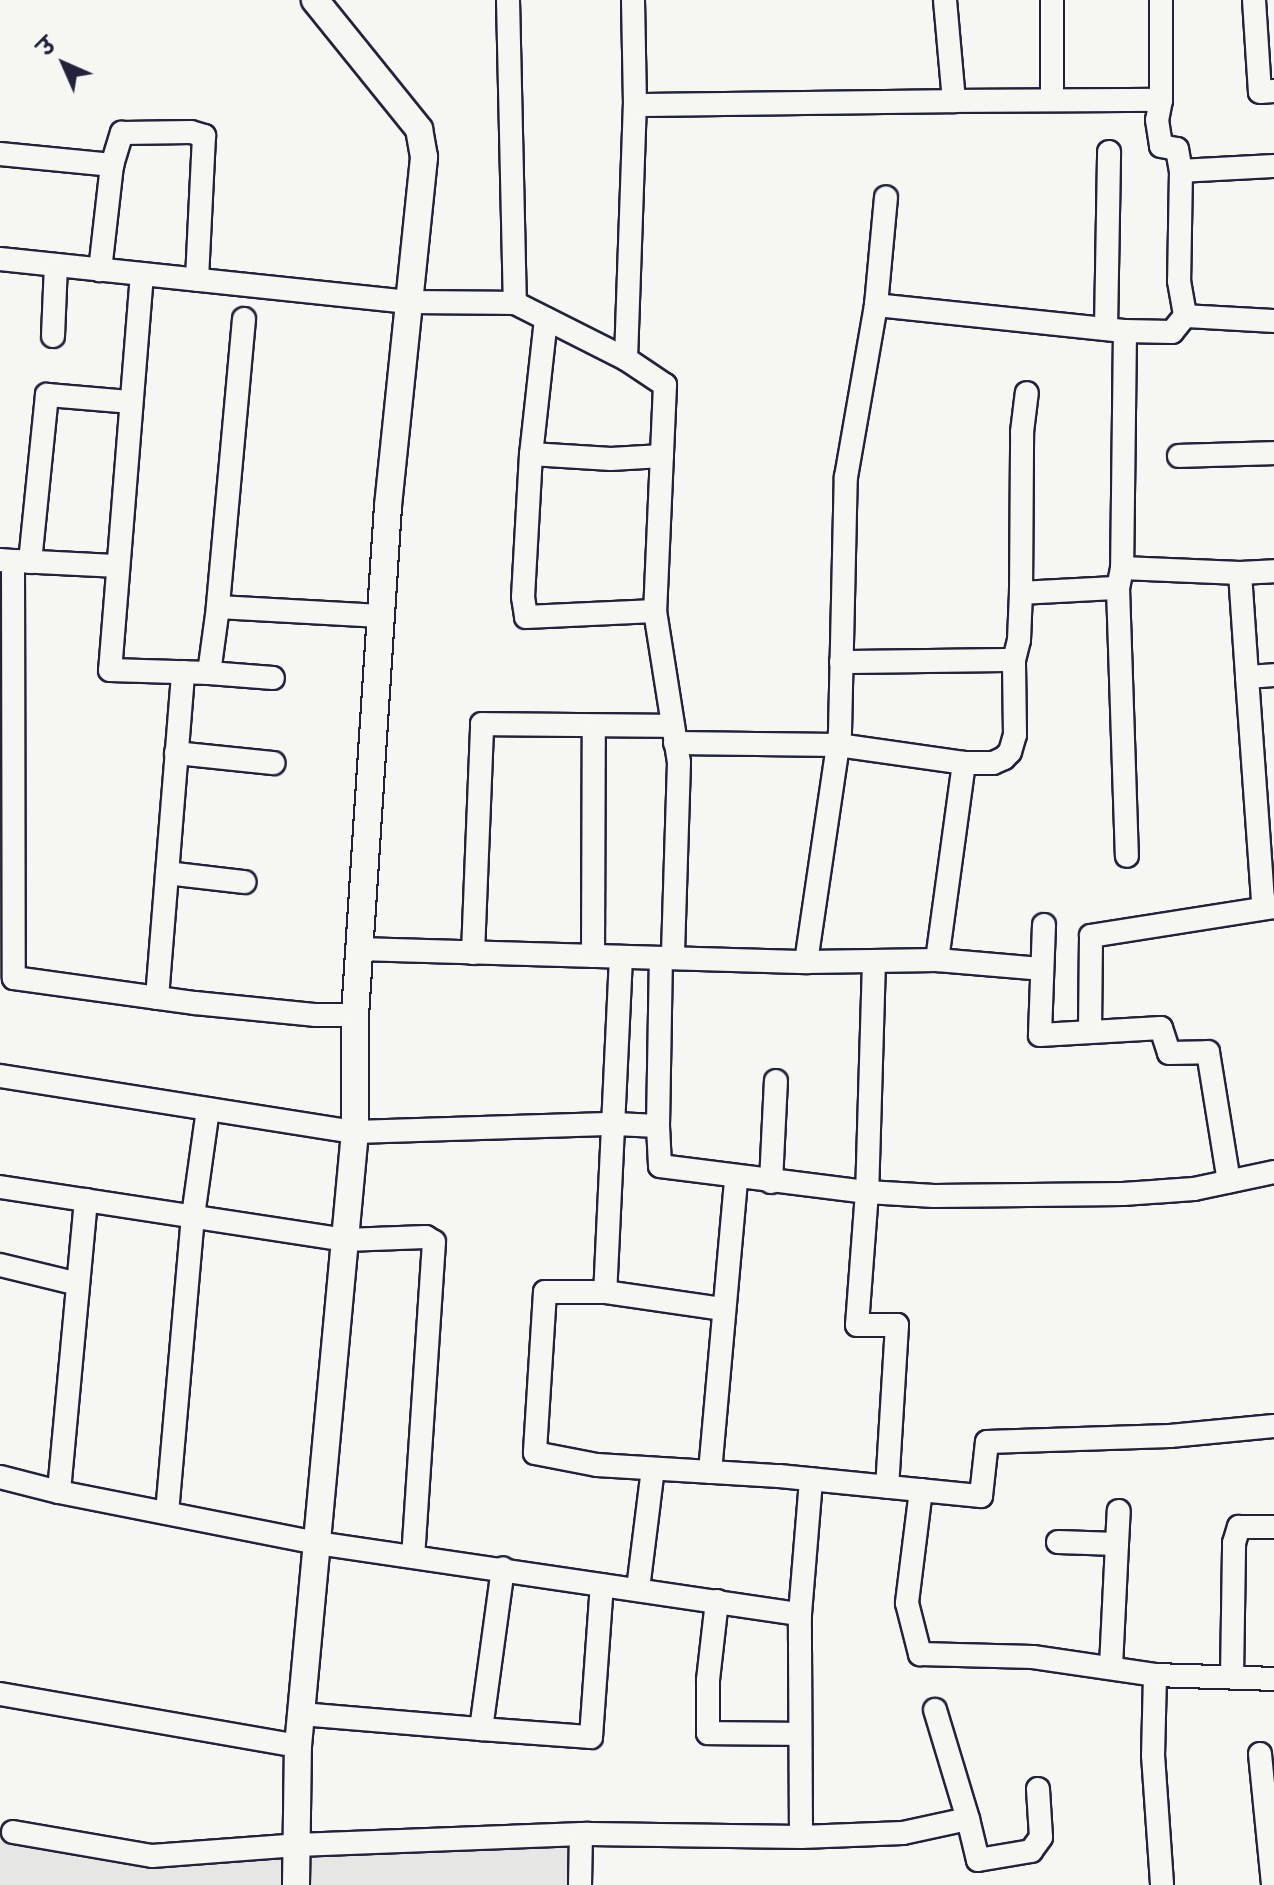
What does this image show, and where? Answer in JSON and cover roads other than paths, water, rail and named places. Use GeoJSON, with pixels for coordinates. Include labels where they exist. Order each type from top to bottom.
{"type":"FeatureCollection","features":[{"type":"Feature","properties":{"kind":"street"},"geometry":{"type":"LineString","coordinates":[[296,1885],[298,1746],[355,1132],[355,1015],[381,616],[424,157],[419,129],[315,0]]}},
{"type":"Feature","properties":{"kind":"street"},"geometry":{"type":"LineString","coordinates":[[508,0],[515,303]]}},
{"type":"Feature","properties":{"kind":"street"},"geometry":{"type":"LineString","coordinates":[[626,359],[635,105],[633,0]]}},
{"type":"Feature","properties":{"kind":"street"},"geometry":{"type":"LineString","coordinates":[[945,0],[954,101]]}},
{"type":"Feature","properties":{"kind":"street"},"geometry":{"type":"LineString","coordinates":[[1052,0],[1052,100]]}},
{"type":"Feature","properties":{"kind":"street"},"geometry":{"type":"LineString","coordinates":[[876,305],[1115,330],[1172,332],[1185,316],[1179,281],[1181,171],[1177,149],[1161,146],[1157,120],[1161,100],[1161,0]]}},
{"type":"Feature","properties":{"kind":"street"},"geometry":{"type":"LineString","coordinates":[[1254,0],[1260,92],[1274,91]]}},
{"type":"Feature","properties":{"kind":"street"},"geometry":{"type":"LineString","coordinates":[[635,105],[1161,100]]}},
{"type":"Feature","properties":{"kind":"street"},"geometry":{"type":"LineString","coordinates":[[100,270],[112,165],[122,133],[191,132],[204,136],[197,280]]}},
{"type":"Feature","properties":{"kind":"street"},"geometry":{"type":"LineString","coordinates":[[1109,152],[1127,856]]}},
{"type":"Feature","properties":{"kind":"street"},"geometry":{"type":"LineString","coordinates":[[0,154],[112,165]]}},
{"type":"Feature","properties":{"kind":"street"},"geometry":{"type":"LineString","coordinates":[[1181,171],[1274,166]]}},
{"type":"Feature","properties":{"kind":"street"},"geometry":{"type":"LineString","coordinates":[[806,962],[838,745],[846,477],[876,305],[886,197]]}},
{"type":"Feature","properties":{"kind":"street"},"geometry":{"type":"LineString","coordinates":[[0,259],[409,302],[515,303],[626,359],[665,385],[655,611],[679,762],[658,1126],[660,1166],[771,1182],[934,1196],[1123,1194],[1194,1189],[1274,1172]]}},
{"type":"Feature","properties":{"kind":"street"},"geometry":{"type":"LineString","coordinates":[[53,336],[56,265]]}},
{"type":"Feature","properties":{"kind":"street"},"geometry":{"type":"LineString","coordinates":[[142,274],[110,670],[273,678]]}},
{"type":"Feature","properties":{"kind":"street"},"geometry":{"type":"LineString","coordinates":[[1185,316],[1274,321]]}},
{"type":"Feature","properties":{"kind":"street"},"geometry":{"type":"LineString","coordinates":[[209,673],[218,607],[244,319]]}},
{"type":"Feature","properties":{"kind":"street"},"geometry":{"type":"LineString","coordinates":[[546,319],[531,454],[523,597],[526,617],[655,611]]}},
{"type":"Feature","properties":{"kind":"street"},"geometry":{"type":"LineString","coordinates":[[473,953],[482,724],[594,726],[838,745],[964,763],[993,763],[1010,752],[1015,735],[1014,660],[1019,640],[1021,593],[1022,432],[1027,393]]}},
{"type":"Feature","properties":{"kind":"street"},"geometry":{"type":"LineString","coordinates":[[130,402],[47,395],[14,561],[14,978],[157,998],[316,1015],[355,1015]]}},
{"type":"Feature","properties":{"kind":"street"},"geometry":{"type":"LineString","coordinates":[[1179,456],[1274,453]]}},
{"type":"Feature","properties":{"kind":"street"},"geometry":{"type":"LineString","coordinates":[[531,454],[611,459],[662,456]]}},
{"type":"Feature","properties":{"kind":"street"},"geometry":{"type":"LineString","coordinates":[[14,561],[118,566]]}},
{"type":"Feature","properties":{"kind":"street"},"geometry":{"type":"LineString","coordinates":[[1021,593],[1120,578],[1274,571]]}},
{"type":"Feature","properties":{"kind":"street"},"geometry":{"type":"LineString","coordinates":[[1240,573],[1263,901],[1274,907]]}},
{"type":"Feature","properties":{"kind":"street"},"geometry":{"type":"LineString","coordinates":[[218,607],[381,616]]}},
{"type":"Feature","properties":{"kind":"street"},"geometry":{"type":"LineString","coordinates":[[841,662],[1014,660]]}},
{"type":"Feature","properties":{"kind":"street"},"geometry":{"type":"LineString","coordinates":[[157,998],[183,672]]}},
{"type":"Feature","properties":{"kind":"street"},"geometry":{"type":"LineString","coordinates":[[1247,677],[1274,675]]}},
{"type":"Feature","properties":{"kind":"street"},"geometry":{"type":"LineString","coordinates":[[593,956],[594,726]]}},
{"type":"Feature","properties":{"kind":"street"},"geometry":{"type":"LineString","coordinates":[[176,753],[273,763]]}},
{"type":"Feature","properties":{"kind":"street"},"geometry":{"type":"LineString","coordinates":[[937,960],[964,763]]}},
{"type":"Feature","properties":{"kind":"street"},"geometry":{"type":"LineString","coordinates":[[167,873],[244,882]]}},
{"type":"Feature","properties":{"kind":"street"},"geometry":{"type":"LineString","coordinates":[[1090,1032],[1091,936],[1274,907]]}},
{"type":"Feature","properties":{"kind":"street"},"geometry":{"type":"LineString","coordinates":[[1044,925],[1040,1035],[1161,1028],[1169,1053],[1208,1052],[1229,1181]]}},
{"type":"Feature","properties":{"kind":"street"},"geometry":{"type":"LineString","coordinates":[[361,949],[806,962],[937,960],[1041,969]]}},
{"type":"Feature","properties":{"kind":"street"},"geometry":{"type":"LineString","coordinates":[[605,1292],[621,957]]}},
{"type":"Feature","properties":{"kind":"street"},"geometry":{"type":"LineString","coordinates":[[874,961],[867,1192],[857,1325],[897,1325],[887,1487]]}},
{"type":"Feature","properties":{"kind":"street"},"geometry":{"type":"LineString","coordinates":[[0,1076],[355,1132],[615,1124],[658,1126]]}},
{"type":"Feature","properties":{"kind":"street"},"geometry":{"type":"LineString","coordinates":[[771,1182],[776,1081]]}},
{"type":"Feature","properties":{"kind":"street"},"geometry":{"type":"LineString","coordinates":[[167,1513],[193,1216],[208,1109]]}},
{"type":"Feature","properties":{"kind":"street"},"geometry":{"type":"LineString","coordinates":[[710,1472],[736,1178]]}},
{"type":"Feature","properties":{"kind":"street"},"geometry":{"type":"LineString","coordinates":[[0,1187],[345,1240],[426,1237],[434,1242],[413,1556]]}},
{"type":"Feature","properties":{"kind":"street"},"geometry":{"type":"LineString","coordinates":[[59,1492],[86,1200]]}},
{"type":"Feature","properties":{"kind":"street"},"geometry":{"type":"LineString","coordinates":[[0,1265],[78,1284]]}},
{"type":"Feature","properties":{"kind":"street"},"geometry":{"type":"LineString","coordinates":[[723,1309],[605,1292],[545,1292],[535,1453],[597,1465],[811,1479],[981,1496],[987,1442],[1170,1436],[1274,1426]]}},
{"type":"Feature","properties":{"kind":"street"},"geometry":{"type":"LineString","coordinates":[[638,1589],[653,1469]]}},
{"type":"Feature","properties":{"kind":"street"},"geometry":{"type":"LineString","coordinates":[[0,1477],[59,1492],[317,1543],[800,1614]]}},
{"type":"Feature","properties":{"kind":"street"},"geometry":{"type":"LineString","coordinates":[[801,1837],[800,1614],[811,1479]]}},
{"type":"Feature","properties":{"kind":"street"},"geometry":{"type":"LineString","coordinates":[[921,1490],[907,1603],[920,1654],[1033,1657],[1155,1675],[1274,1679]]}},
{"type":"Feature","properties":{"kind":"street"},"geometry":{"type":"LineString","coordinates":[[1111,1668],[1119,1511]]}},
{"type":"Feature","properties":{"kind":"street"},"geometry":{"type":"LineString","coordinates":[[1232,1677],[1234,1543],[1239,1527],[1274,1527]]}},
{"type":"Feature","properties":{"kind":"street"},"geometry":{"type":"LineString","coordinates":[[1058,1542],[1117,1544]]}},
{"type":"Feature","properties":{"kind":"street"},"geometry":{"type":"LineString","coordinates":[[481,1729],[503,1569]]}},
{"type":"Feature","properties":{"kind":"street"},"geometry":{"type":"LineString","coordinates":[[301,1714],[591,1737],[602,1585]]}},
{"type":"Feature","properties":{"kind":"street"},"geometry":{"type":"LineString","coordinates":[[717,1601],[708,1680],[708,1733],[800,1734]]}},
{"type":"Feature","properties":{"kind":"street"},"geometry":{"type":"LineString","coordinates":[[1155,1675],[1153,1755],[1162,1885]]}},
{"type":"Feature","properties":{"kind":"street"},"geometry":{"type":"LineString","coordinates":[[0,1694],[298,1746]]}},
{"type":"Feature","properties":{"kind":"street"},"geometry":{"type":"LineString","coordinates":[[935,1710],[978,1860],[1031,1851],[1041,1837],[1038,1789]]}},
{"type":"Feature","properties":{"kind":"street"},"geometry":{"type":"LineString","coordinates":[[1260,1754],[1273,1885]]}},
{"type":"Feature","properties":{"kind":"street"},"geometry":{"type":"LineString","coordinates":[[13,1832],[152,1856],[297,1845],[581,1834],[801,1837],[903,1833],[968,1819]]}},
{"type":"Feature","properties":{"kind":"street"},"geometry":{"type":"LineString","coordinates":[[580,1885],[581,1834]]}}]}
